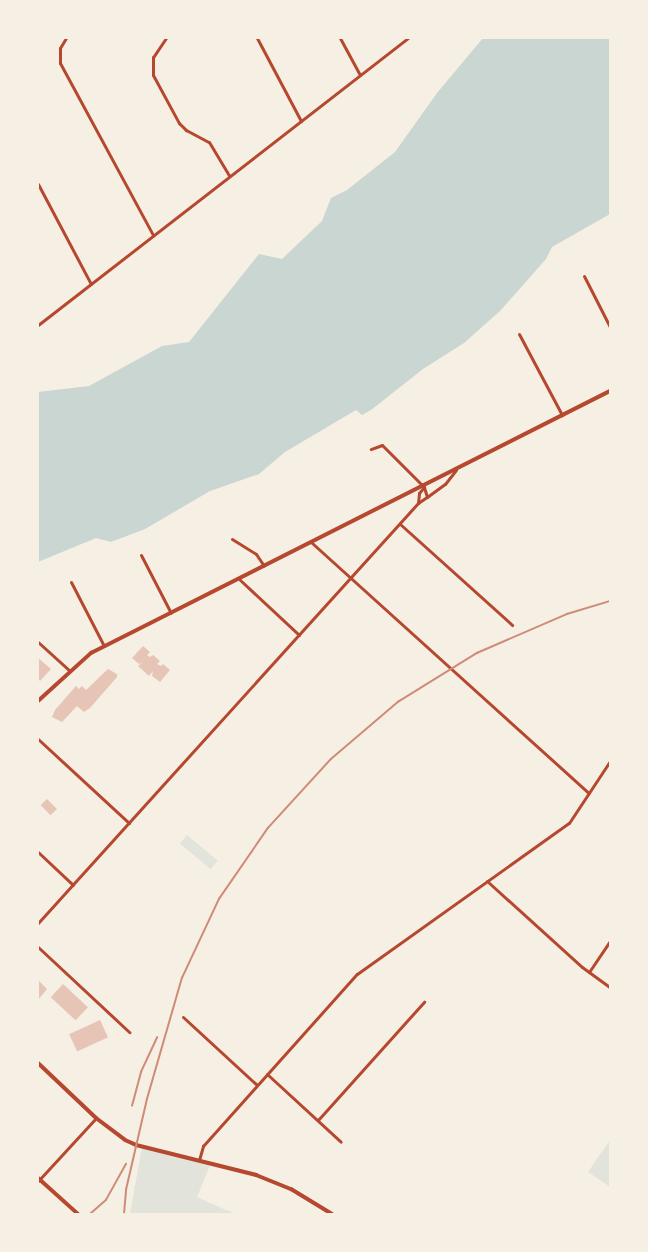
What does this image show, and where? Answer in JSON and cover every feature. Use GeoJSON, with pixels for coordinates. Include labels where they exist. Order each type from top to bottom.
{"type":"FeatureCollection","features":[{"type":"Feature","properties":{"kind":"main road"},"geometry":{"type":"LineString","coordinates":[[38,701],[70,671],[104,646],[610,391]]}},
{"type":"Feature","properties":{"kind":"main road"},"geometry":{"type":"LineString","coordinates":[[38,1063],[96,1118],[116,1134],[136,1145],[274,1181],[311,1200],[332,1215]]}},
{"type":"Feature","properties":{"kind":"main road"},"geometry":{"type":"LineString","coordinates":[[38,1180],[78,1215]]}},
{"type":"Feature","properties":{"kind":"street"},"geometry":{"type":"LineString","coordinates":[[66,38],[60,48],[60,63],[153,236]]}},
{"type":"Feature","properties":{"kind":"street"},"geometry":{"type":"LineString","coordinates":[[166,38],[153,57],[153,75],[179,123],[186,130],[209,142],[229,175]]}},
{"type":"Feature","properties":{"kind":"street"},"geometry":{"type":"LineString","coordinates":[[257,38],[301,121]]}},
{"type":"Feature","properties":{"kind":"street"},"geometry":{"type":"LineString","coordinates":[[340,38],[360,75]]}},
{"type":"Feature","properties":{"kind":"street"},"geometry":{"type":"LineString","coordinates":[[38,325],[408,38]]}},
{"type":"Feature","properties":{"kind":"street"},"geometry":{"type":"LineString","coordinates":[[38,184],[91,284]]}},
{"type":"Feature","properties":{"kind":"street"},"geometry":{"type":"LineString","coordinates":[[584,276],[610,327]]}},
{"type":"Feature","properties":{"kind":"street"},"geometry":{"type":"LineString","coordinates":[[519,334],[562,416]]}},
{"type":"Feature","properties":{"kind":"street"},"geometry":{"type":"LineString","coordinates":[[371,449],[382,445],[424,486],[427,497]]}},
{"type":"Feature","properties":{"kind":"street"},"geometry":{"type":"LineString","coordinates":[[38,923],[418,503],[445,484],[456,470]]}},
{"type":"Feature","properties":{"kind":"street"},"geometry":{"type":"LineString","coordinates":[[418,503],[419,493],[424,486]]}},
{"type":"Feature","properties":{"kind":"street"},"geometry":{"type":"LineString","coordinates":[[400,524],[512,625]]}},
{"type":"Feature","properties":{"kind":"street"},"geometry":{"type":"LineString","coordinates":[[232,539],[258,556],[265,566]]}},
{"type":"Feature","properties":{"kind":"street"},"geometry":{"type":"LineString","coordinates":[[312,543],[589,794]]}},
{"type":"Feature","properties":{"kind":"street"},"geometry":{"type":"LineString","coordinates":[[141,555],[171,613]]}},
{"type":"Feature","properties":{"kind":"street"},"geometry":{"type":"LineString","coordinates":[[239,579],[299,635]]}},
{"type":"Feature","properties":{"kind":"street"},"geometry":{"type":"LineString","coordinates":[[72,582],[104,646]]}},
{"type":"Feature","properties":{"kind":"street"},"geometry":{"type":"LineString","coordinates":[[38,642],[70,671]]}},
{"type":"Feature","properties":{"kind":"street"},"geometry":{"type":"LineString","coordinates":[[38,739],[129,823]]}},
{"type":"Feature","properties":{"kind":"street"},"geometry":{"type":"LineString","coordinates":[[199,1160],[202,1146],[357,974],[569,823],[610,761]]}},
{"type":"Feature","properties":{"kind":"street"},"geometry":{"type":"LineString","coordinates":[[38,852],[73,885]]}},
{"type":"Feature","properties":{"kind":"street"},"geometry":{"type":"LineString","coordinates":[[487,881],[589,972],[610,987]]}},
{"type":"Feature","properties":{"kind":"street"},"geometry":{"type":"LineString","coordinates":[[589,972],[610,941]]}},
{"type":"Feature","properties":{"kind":"street"},"geometry":{"type":"LineString","coordinates":[[38,947],[129,1032]]}},
{"type":"Feature","properties":{"kind":"street"},"geometry":{"type":"LineString","coordinates":[[318,1120],[424,1002]]}},
{"type":"Feature","properties":{"kind":"street"},"geometry":{"type":"LineString","coordinates":[[183,1017],[257,1085]]}},
{"type":"Feature","properties":{"kind":"street"},"geometry":{"type":"LineString","coordinates":[[267,1074],[341,1142]]}},
{"type":"Feature","properties":{"kind":"street"},"geometry":{"type":"LineString","coordinates":[[38,1180],[96,1118]]}},
{"type":"Feature","properties":{"kind":"shaded area"},"geometry":{"type":"Polygon","coordinates":[[[483,38],[610,38],[610,214],[552,247],[546,259],[500,311],[464,343],[423,369],[371,410],[362,415],[356,410],[285,452],[259,474],[210,491],[145,529],[111,542],[96,538],[38,562],[38,392],[89,386],[162,346],[189,342],[259,254],[282,259],[322,221],[331,198],[347,190],[395,152],[437,93],[483,38]]]}},
{"type":"Feature","properties":{"kind":"shaded area"},"geometry":{"type":"Polygon","coordinates":[[[187,835],[218,861],[211,869],[180,843],[187,835]]]}},
{"type":"Feature","properties":{"kind":"shaded area"},"geometry":{"type":"Polygon","coordinates":[[[610,1140],[610,1187],[588,1172],[610,1140]]]}},
{"type":"Feature","properties":{"kind":"shaded area"},"geometry":{"type":"Polygon","coordinates":[[[142,1147],[211,1163],[197,1197],[235,1214],[130,1214],[142,1147]]]}},
{"type":"Feature","properties":{"kind":"building"},"geometry":{"type":"Polygon","coordinates":[[[143,646],[150,652],[147,655],[150,657],[153,655],[160,661],[157,664],[161,666],[163,664],[170,670],[160,682],[152,676],[153,671],[149,676],[138,666],[143,662],[139,664],[132,658],[143,646]]]}},
{"type":"Feature","properties":{"kind":"building"},"geometry":{"type":"Polygon","coordinates":[[[38,658],[51,669],[40,681],[38,678],[38,658]]]}},
{"type":"Feature","properties":{"kind":"building"},"geometry":{"type":"Polygon","coordinates":[[[108,669],[117,674],[117,677],[90,708],[84,712],[77,706],[62,722],[52,717],[55,710],[76,686],[79,689],[82,686],[86,690],[108,669]]]}},
{"type":"Feature","properties":{"kind":"building"},"geometry":{"type":"Polygon","coordinates":[[[47,799],[57,809],[51,815],[41,805],[47,799]]]}},
{"type":"Feature","properties":{"kind":"building"},"geometry":{"type":"Polygon","coordinates":[[[38,980],[47,989],[38,1000],[38,980]]]}},
{"type":"Feature","properties":{"kind":"building"},"geometry":{"type":"Polygon","coordinates":[[[63,984],[88,1007],[76,1020],[51,997],[63,984]]]}},
{"type":"Feature","properties":{"kind":"building"},"geometry":{"type":"Polygon","coordinates":[[[100,1020],[108,1037],[77,1052],[69,1034],[100,1020]]]}},
{"type":"Feature","properties":{"kind":"railway"},"geometry":{"type":"LineString","coordinates":[[124,1214],[126,1190],[147,1099],[182,978],[219,899],[268,828],[331,759],[398,702],[477,653],[567,614],[610,601]]}},
{"type":"Feature","properties":{"kind":"railway"},"geometry":{"type":"LineString","coordinates":[[132,1106],[141,1072],[157,1038]]}},
{"type":"Feature","properties":{"kind":"railway"},"geometry":{"type":"LineString","coordinates":[[90,1214],[106,1200],[126,1164]]}}]}
